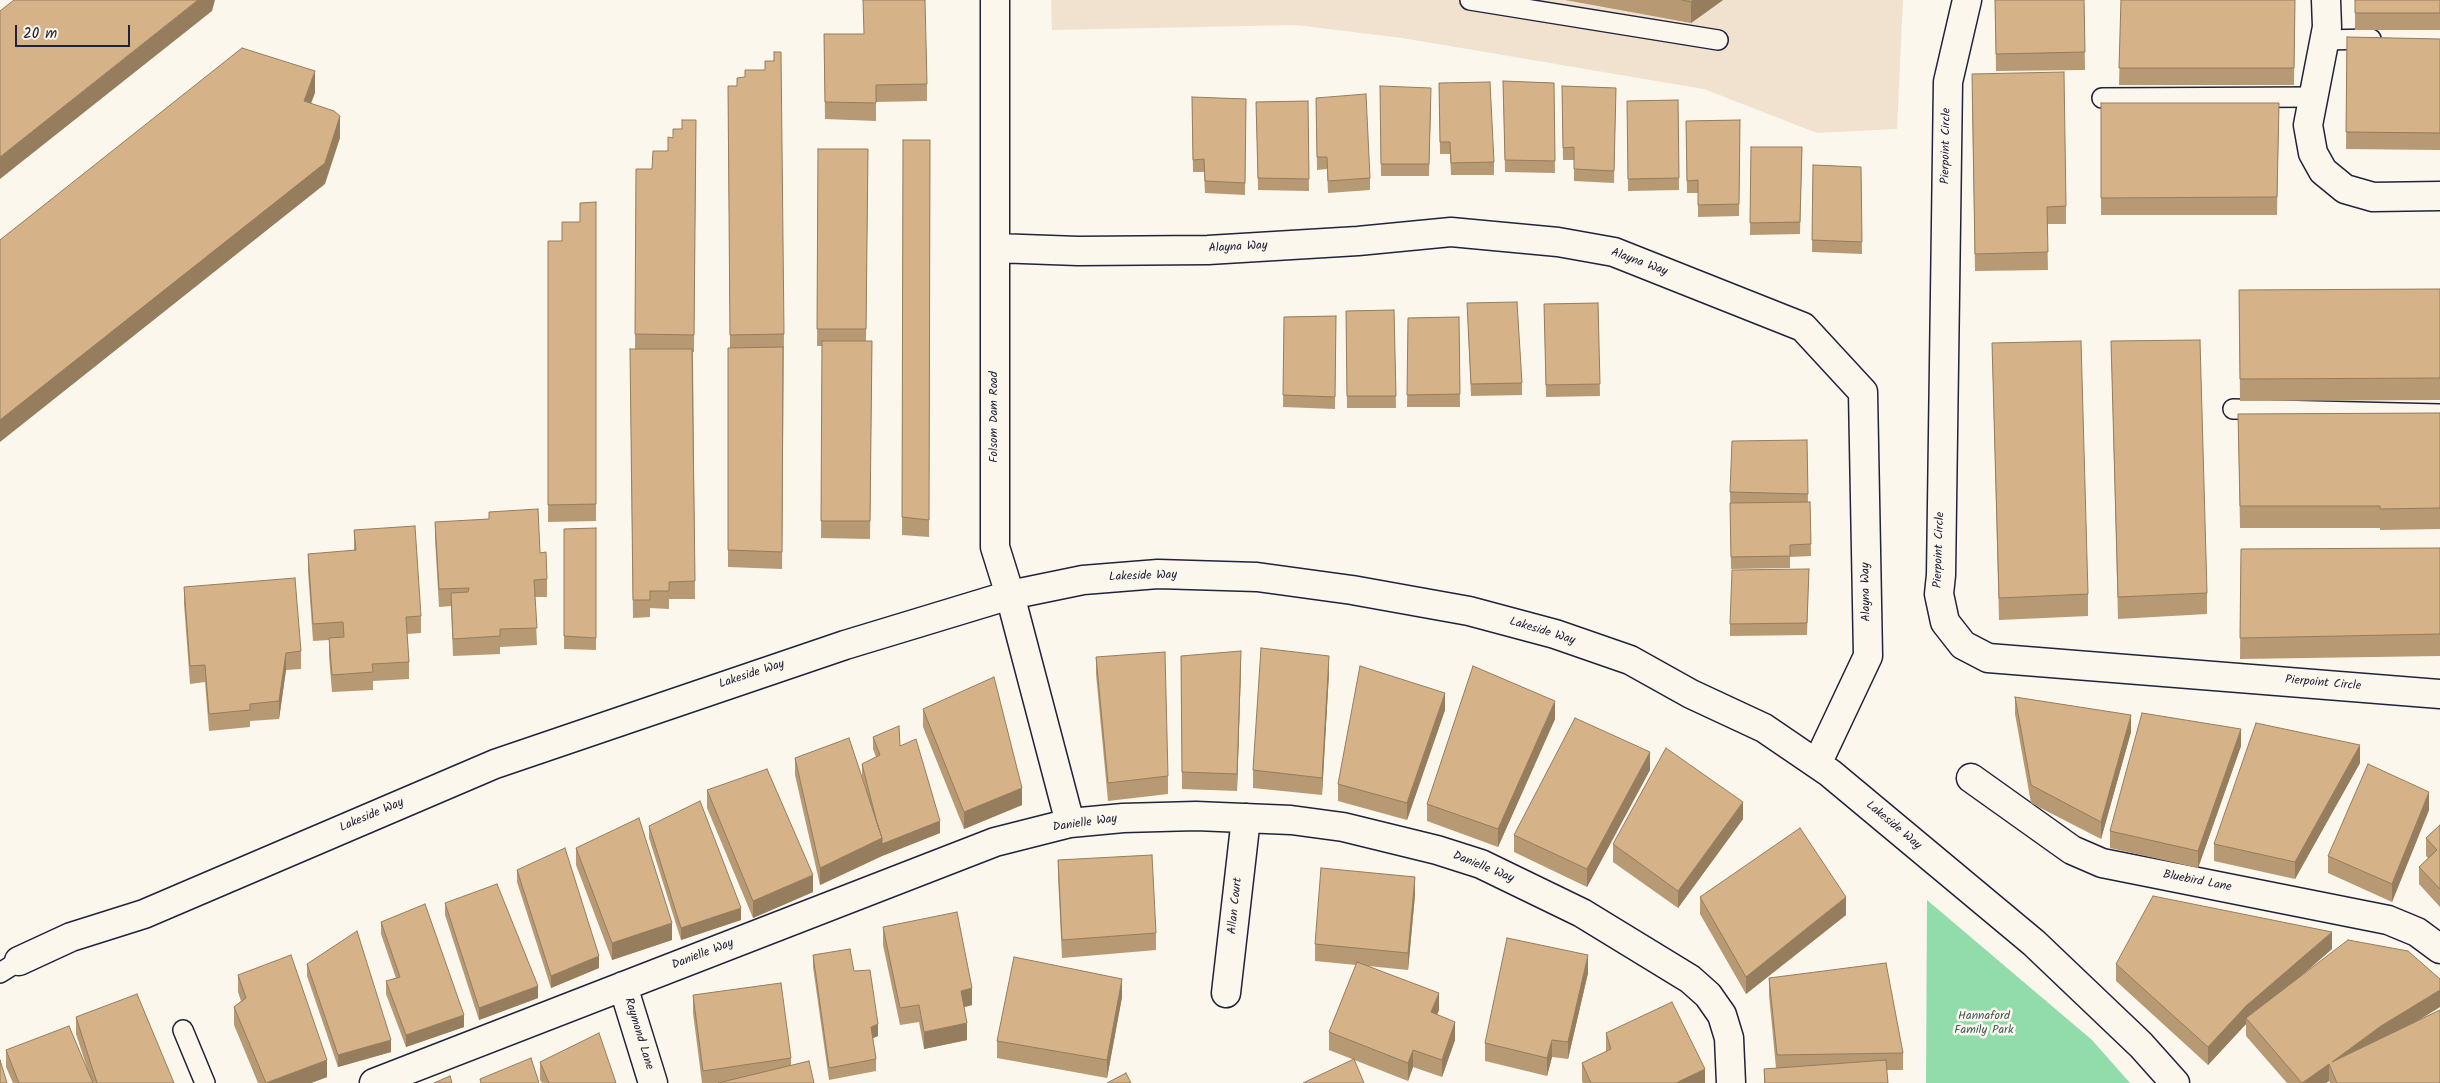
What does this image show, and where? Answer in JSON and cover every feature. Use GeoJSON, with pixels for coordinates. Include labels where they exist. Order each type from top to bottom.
{"type":"FeatureCollection","features":[{"type":"Feature","properties":{"kind":"street","name":"Folsom Dam Road"},"geometry":{"type":"LineString","coordinates":[[995,0],[995,547],[1010,595],[1070,823]]}},
{"type":"Feature","properties":{"kind":"street","name":"Pierpoint Circle"},"geometry":{"type":"LineString","coordinates":[[1967,0],[1948,82],[1941,575],[1939,594],[1945,622],[1963,645],[1988,658],[2440,694]]}},
{"type":"Feature","properties":{"kind":"street"},"geometry":{"type":"LineString","coordinates":[[2326,0],[2327,28],[2308,125],[2313,153],[2323,171],[2345,189],[2373,197],[2440,196]]}},
{"type":"Feature","properties":{"kind":"street","name":"Alayna Way"},"geometry":{"type":"LineString","coordinates":[[995,248],[1078,251],[1208,250],[1358,241],[1451,232],[1558,242],[1614,252],[1803,327],[1863,392],[1868,656],[1817,764]]}},
{"type":"Feature","properties":{"kind":"street","name":"Lakeside Way"},"geometry":{"type":"LineString","coordinates":[[10,967],[71,937],[144,914],[495,764],[756,674],[1010,595],[1083,580],[1158,574],[1257,577],[1352,590],[1469,611],[1555,634],[1630,660],[1691,694],[1764,728],[1817,764],[2034,943],[2141,1045],[2175,1083]]}},
{"type":"Feature","properties":{"kind":"street","name":"Bluebird Lane"},"geometry":{"type":"LineString","coordinates":[[1971,778],[2072,850],[2102,863],[2388,920],[2417,932],[2440,949]]}},
{"type":"Feature","properties":{"kind":"street","name":"Danielle Way"},"geometry":{"type":"LineString","coordinates":[[374,1083],[995,842],[1070,823],[1122,818],[1246,818],[1291,820],[1343,827],[1437,850],[1482,864],[1582,913],[1690,979],[1708,995],[1722,1015],[1729,1038],[1731,1083]]}},
{"type":"Feature","properties":{"kind":"street","name":"Allan Court"},"geometry":{"type":"LineString","coordinates":[[1226,993],[1246,818]]}},
{"type":"Feature","properties":{"kind":"street","name":"Raymond Lane"},"geometry":{"type":"LineString","coordinates":[[623,986],[653,1083]]}},
{"type":"Feature","properties":{"kind":"lane"},"geometry":{"type":"LineString","coordinates":[[1470,0],[1718,40]]}},
{"type":"Feature","properties":{"kind":"lane"},"geometry":{"type":"LineString","coordinates":[[2324,40],[2392,39]]}},
{"type":"Feature","properties":{"kind":"lane"},"geometry":{"type":"LineString","coordinates":[[2102,98],[2314,98]]}},
{"type":"Feature","properties":{"kind":"lane"},"geometry":{"type":"LineString","coordinates":[[2233,409],[2440,414]]}},
{"type":"Feature","properties":{"kind":"lane"},"geometry":{"type":"LineString","coordinates":[[183,1030],[205,1083]]}},
{"type":"Feature","properties":{"kind":"shaded area"},"geometry":{"type":"Polygon","coordinates":[[[1051,0],[1903,0],[1897,129],[1817,133],[1704,89],[1402,38],[1296,25],[1052,30],[1051,0]]]}},
{"type":"Feature","properties":{"kind":"green space","name":"Hannaford Family Park"},"geometry":{"type":"Polygon","coordinates":[[[1927,900],[2092,1040],[2130,1083],[1926,1083],[1927,900]]]}},
{"type":"Feature","properties":{"kind":"building"},"geometry":{"type":"Polygon","coordinates":[[[14,0],[198,0],[0,157],[0,11],[14,0]]]}},
{"type":"Feature","properties":{"kind":"building"},"geometry":{"type":"Polygon","coordinates":[[[863,0],[925,0],[927,84],[876,85],[876,103],[825,102],[824,34],[864,34],[863,0]]]}},
{"type":"Feature","properties":{"kind":"building"},"geometry":{"type":"Polygon","coordinates":[[[1995,0],[2084,0],[2085,52],[1996,54],[1995,0]]]}},
{"type":"Feature","properties":{"kind":"building"},"geometry":{"type":"Polygon","coordinates":[[[2121,0],[2295,0],[2294,68],[2119,68],[2121,0]]]}},
{"type":"Feature","properties":{"kind":"building"},"geometry":{"type":"Polygon","coordinates":[[[2355,0],[2440,0],[2440,13],[2355,13],[2355,0]]]}},
{"type":"Feature","properties":{"kind":"building"},"geometry":{"type":"Polygon","coordinates":[[[2347,37],[2440,39],[2440,133],[2346,132],[2347,37]]]}},
{"type":"Feature","properties":{"kind":"building"},"geometry":{"type":"Polygon","coordinates":[[[242,48],[315,71],[304,101],[334,111],[340,116],[325,163],[0,420],[0,240],[242,48]]]}},
{"type":"Feature","properties":{"kind":"building"},"geometry":{"type":"Polygon","coordinates":[[[774,52],[781,52],[784,334],[730,335],[728,86],[737,86],[737,78],[745,77],[745,70],[765,70],[765,61],[774,61],[774,52]]]}},
{"type":"Feature","properties":{"kind":"building"},"geometry":{"type":"Polygon","coordinates":[[[2064,72],[2066,206],[2047,207],[2048,252],[1975,254],[1972,74],[2064,72]]]}},
{"type":"Feature","properties":{"kind":"building"},"geometry":{"type":"Polygon","coordinates":[[[1503,81],[1554,83],[1555,161],[1505,160],[1503,81]]]}},
{"type":"Feature","properties":{"kind":"building"},"geometry":{"type":"Polygon","coordinates":[[[1490,82],[1494,162],[1451,163],[1450,142],[1440,142],[1439,83],[1490,82]]]}},
{"type":"Feature","properties":{"kind":"building"},"geometry":{"type":"Polygon","coordinates":[[[1380,86],[1431,88],[1429,164],[1381,164],[1380,86]]]}},
{"type":"Feature","properties":{"kind":"building"},"geometry":{"type":"Polygon","coordinates":[[[1562,86],[1616,88],[1614,171],[1574,169],[1574,147],[1563,148],[1562,86]]]}},
{"type":"Feature","properties":{"kind":"building"},"geometry":{"type":"Polygon","coordinates":[[[1366,94],[1370,178],[1328,181],[1327,157],[1317,157],[1316,98],[1366,94]]]}},
{"type":"Feature","properties":{"kind":"building"},"geometry":{"type":"Polygon","coordinates":[[[1192,97],[1246,99],[1245,183],[1205,181],[1204,159],[1193,160],[1192,97]]]}},
{"type":"Feature","properties":{"kind":"building"},"geometry":{"type":"Polygon","coordinates":[[[1678,100],[1679,178],[1628,179],[1627,101],[1678,100]]]}},
{"type":"Feature","properties":{"kind":"building"},"geometry":{"type":"Polygon","coordinates":[[[1308,101],[1309,179],[1258,178],[1256,102],[1308,101]]]}},
{"type":"Feature","properties":{"kind":"building"},"geometry":{"type":"Polygon","coordinates":[[[2101,103],[2279,103],[2277,197],[2101,198],[2101,103]]]}},
{"type":"Feature","properties":{"kind":"building"},"geometry":{"type":"Polygon","coordinates":[[[682,120],[696,120],[694,335],[635,334],[636,169],[652,169],[653,151],[668,151],[668,137],[673,138],[673,129],[682,129],[682,120]]]}},
{"type":"Feature","properties":{"kind":"building"},"geometry":{"type":"Polygon","coordinates":[[[1740,120],[1739,204],[1698,205],[1698,180],[1687,181],[1686,121],[1740,120]]]}},
{"type":"Feature","properties":{"kind":"building"},"geometry":{"type":"Polygon","coordinates":[[[903,140],[930,140],[929,520],[902,517],[903,140]]]}},
{"type":"Feature","properties":{"kind":"building"},"geometry":{"type":"Polygon","coordinates":[[[1751,147],[1802,147],[1800,222],[1750,223],[1751,147]]]}},
{"type":"Feature","properties":{"kind":"building"},"geometry":{"type":"Polygon","coordinates":[[[818,149],[868,149],[866,329],[817,329],[818,149]]]}},
{"type":"Feature","properties":{"kind":"building"},"geometry":{"type":"Polygon","coordinates":[[[1813,165],[1861,167],[1862,242],[1812,240],[1813,165]]]}},
{"type":"Feature","properties":{"kind":"building"},"geometry":{"type":"Polygon","coordinates":[[[596,202],[596,504],[548,505],[548,241],[562,241],[562,222],[580,222],[580,203],[596,202]]]}},
{"type":"Feature","properties":{"kind":"building"},"geometry":{"type":"Polygon","coordinates":[[[2440,289],[2440,378],[2240,379],[2239,290],[2440,289]]]}},
{"type":"Feature","properties":{"kind":"building"},"geometry":{"type":"Polygon","coordinates":[[[1517,302],[1522,383],[1471,384],[1467,303],[1517,302]]]}},
{"type":"Feature","properties":{"kind":"building"},"geometry":{"type":"Polygon","coordinates":[[[1598,303],[1600,384],[1546,385],[1544,304],[1598,303]]]}},
{"type":"Feature","properties":{"kind":"building"},"geometry":{"type":"Polygon","coordinates":[[[1394,310],[1396,396],[1347,396],[1346,311],[1394,310]]]}},
{"type":"Feature","properties":{"kind":"building"},"geometry":{"type":"Polygon","coordinates":[[[1336,316],[1335,397],[1283,395],[1284,317],[1336,316]]]}},
{"type":"Feature","properties":{"kind":"building"},"geometry":{"type":"Polygon","coordinates":[[[1459,317],[1460,394],[1407,395],[1408,318],[1459,317]]]}},
{"type":"Feature","properties":{"kind":"building"},"geometry":{"type":"Polygon","coordinates":[[[2200,340],[2207,593],[2118,597],[2111,341],[2200,340]]]}},
{"type":"Feature","properties":{"kind":"building"},"geometry":{"type":"Polygon","coordinates":[[[822,341],[872,341],[870,521],[821,521],[822,341]]]}},
{"type":"Feature","properties":{"kind":"building"},"geometry":{"type":"Polygon","coordinates":[[[2081,341],[2088,594],[1999,598],[1992,343],[2081,341]]]}},
{"type":"Feature","properties":{"kind":"building"},"geometry":{"type":"Polygon","coordinates":[[[783,347],[782,552],[728,550],[728,348],[783,347]]]}},
{"type":"Feature","properties":{"kind":"building"},"geometry":{"type":"Polygon","coordinates":[[[630,349],[692,349],[695,581],[669,582],[669,591],[650,591],[650,600],[633,600],[630,349]]]}},
{"type":"Feature","properties":{"kind":"building"},"geometry":{"type":"Polygon","coordinates":[[[2440,413],[2440,508],[2380,509],[2380,506],[2240,506],[2238,414],[2440,413]]]}},
{"type":"Feature","properties":{"kind":"building"},"geometry":{"type":"Polygon","coordinates":[[[1807,440],[1808,494],[1730,492],[1732,441],[1807,440]]]}},
{"type":"Feature","properties":{"kind":"building"},"geometry":{"type":"Polygon","coordinates":[[[1810,502],[1811,544],[1790,545],[1790,556],[1731,557],[1730,503],[1810,502]]]}},
{"type":"Feature","properties":{"kind":"building"},"geometry":{"type":"Polygon","coordinates":[[[538,509],[540,553],[546,552],[547,579],[534,580],[537,628],[500,629],[500,636],[453,639],[451,593],[468,592],[469,588],[439,589],[435,522],[489,519],[489,512],[538,509]]]}},
{"type":"Feature","properties":{"kind":"building"},"geometry":{"type":"Polygon","coordinates":[[[415,526],[421,616],[406,617],[409,662],[372,664],[373,672],[332,675],[329,638],[344,637],[343,622],[313,624],[308,554],[356,550],[354,530],[415,526]]]}},
{"type":"Feature","properties":{"kind":"building"},"geometry":{"type":"Polygon","coordinates":[[[596,528],[596,638],[564,636],[564,529],[596,528]]]}},
{"type":"Feature","properties":{"kind":"building"},"geometry":{"type":"Polygon","coordinates":[[[2440,548],[2440,634],[2240,638],[2241,549],[2440,548]]]}},
{"type":"Feature","properties":{"kind":"building"},"geometry":{"type":"Polygon","coordinates":[[[1809,569],[1807,623],[1730,624],[1732,570],[1809,569]]]}},
{"type":"Feature","properties":{"kind":"building"},"geometry":{"type":"Polygon","coordinates":[[[295,578],[301,651],[286,653],[279,701],[250,704],[250,710],[209,714],[205,665],[190,666],[184,587],[295,578]]]}},
{"type":"Feature","properties":{"kind":"building"},"geometry":{"type":"Polygon","coordinates":[[[1261,648],[1329,656],[1322,778],[1253,770],[1261,648]]]}},
{"type":"Feature","properties":{"kind":"building"},"geometry":{"type":"Polygon","coordinates":[[[1241,651],[1237,774],[1182,772],[1181,656],[1241,651]]]}},
{"type":"Feature","properties":{"kind":"building"},"geometry":{"type":"Polygon","coordinates":[[[1165,652],[1168,776],[1108,783],[1096,657],[1165,652]]]}},
{"type":"Feature","properties":{"kind":"building"},"geometry":{"type":"Polygon","coordinates":[[[1360,666],[1445,693],[1407,803],[1338,784],[1360,666]]]}},
{"type":"Feature","properties":{"kind":"building"},"geometry":{"type":"Polygon","coordinates":[[[1473,666],[1555,701],[1498,829],[1427,804],[1473,666]]]}},
{"type":"Feature","properties":{"kind":"building"},"geometry":{"type":"Polygon","coordinates":[[[994,677],[1022,788],[964,812],[923,709],[994,677]]]}},
{"type":"Feature","properties":{"kind":"building"},"geometry":{"type":"Polygon","coordinates":[[[2015,697],[2131,715],[2101,822],[2031,785],[2015,697]]]}},
{"type":"Feature","properties":{"kind":"building"},"geometry":{"type":"Polygon","coordinates":[[[2142,713],[2241,729],[2198,851],[2110,831],[2142,713]]]}},
{"type":"Feature","properties":{"kind":"building"},"geometry":{"type":"Polygon","coordinates":[[[1575,718],[1650,752],[1587,869],[1514,835],[1575,718]]]}},
{"type":"Feature","properties":{"kind":"building"},"geometry":{"type":"Polygon","coordinates":[[[2256,723],[2360,745],[2295,862],[2214,844],[2256,723]]]}},
{"type":"Feature","properties":{"kind":"building"},"geometry":{"type":"Polygon","coordinates":[[[899,726],[900,746],[916,739],[940,821],[882,844],[862,764],[880,755],[873,737],[899,726]]]}},
{"type":"Feature","properties":{"kind":"building"},"geometry":{"type":"Polygon","coordinates":[[[849,738],[882,838],[820,868],[795,758],[849,738]]]}},
{"type":"Feature","properties":{"kind":"building"},"geometry":{"type":"Polygon","coordinates":[[[1666,748],[1743,802],[1678,891],[1613,844],[1666,748]]]}},
{"type":"Feature","properties":{"kind":"building"},"geometry":{"type":"Polygon","coordinates":[[[2368,764],[2429,792],[2392,884],[2328,856],[2368,764]]]}},
{"type":"Feature","properties":{"kind":"building"},"geometry":{"type":"Polygon","coordinates":[[[767,769],[813,875],[753,901],[707,790],[767,769]]]}},
{"type":"Feature","properties":{"kind":"building"},"geometry":{"type":"Polygon","coordinates":[[[700,801],[741,908],[681,928],[649,826],[700,801]]]}},
{"type":"Feature","properties":{"kind":"building"},"geometry":{"type":"Polygon","coordinates":[[[639,818],[672,923],[612,943],[576,848],[639,818]]]}},
{"type":"Feature","properties":{"kind":"building"},"geometry":{"type":"Polygon","coordinates":[[[2440,825],[2440,889],[2419,867],[2437,850],[2426,838],[2440,825]]]}},
{"type":"Feature","properties":{"kind":"building"},"geometry":{"type":"Polygon","coordinates":[[[1800,828],[1846,897],[1746,977],[1700,897],[1800,828]]]}},
{"type":"Feature","properties":{"kind":"building"},"geometry":{"type":"Polygon","coordinates":[[[565,848],[599,956],[551,976],[517,870],[565,848]]]}},
{"type":"Feature","properties":{"kind":"building"},"geometry":{"type":"Polygon","coordinates":[[[1152,855],[1156,933],[1062,940],[1058,860],[1152,855]]]}},
{"type":"Feature","properties":{"kind":"building"},"geometry":{"type":"Polygon","coordinates":[[[1321,868],[1415,877],[1408,953],[1315,944],[1321,868]]]}},
{"type":"Feature","properties":{"kind":"building"},"geometry":{"type":"Polygon","coordinates":[[[497,884],[538,986],[479,1008],[445,903],[497,884]]]}},
{"type":"Feature","properties":{"kind":"building"},"geometry":{"type":"Polygon","coordinates":[[[2153,896],[2332,932],[2246,1006],[2208,1047],[2116,964],[2153,896]]]}},
{"type":"Feature","properties":{"kind":"building"},"geometry":{"type":"Polygon","coordinates":[[[425,904],[464,1015],[406,1035],[386,981],[400,977],[381,922],[425,904]]]}},
{"type":"Feature","properties":{"kind":"building"},"geometry":{"type":"Polygon","coordinates":[[[957,912],[972,988],[961,991],[967,1023],[924,1032],[919,1005],[900,1008],[883,927],[957,912]]]}},
{"type":"Feature","properties":{"kind":"building"},"geometry":{"type":"Polygon","coordinates":[[[357,931],[391,1040],[338,1055],[307,964],[357,931]]]}},
{"type":"Feature","properties":{"kind":"building"},"geometry":{"type":"Polygon","coordinates":[[[1507,938],[1588,955],[1568,1042],[1552,1040],[1547,1058],[1485,1043],[1507,938]]]}},
{"type":"Feature","properties":{"kind":"building"},"geometry":{"type":"Polygon","coordinates":[[[2348,940],[2408,951],[2440,979],[2440,990],[2381,1026],[2332,1062],[2440,1010],[2440,1083],[2337,1083],[2329,1064],[2302,1083],[2246,1018],[2348,940]]]}},
{"type":"Feature","properties":{"kind":"building"},"geometry":{"type":"Polygon","coordinates":[[[850,949],[854,971],[870,970],[878,1024],[871,1027],[876,1059],[829,1068],[813,955],[850,949]]]}},
{"type":"Feature","properties":{"kind":"building"},"geometry":{"type":"Polygon","coordinates":[[[291,955],[327,1060],[266,1083],[234,1007],[246,998],[238,975],[291,955]]]}},
{"type":"Feature","properties":{"kind":"building"},"geometry":{"type":"Polygon","coordinates":[[[1014,957],[1122,979],[1107,1060],[997,1041],[1014,957]]]}},
{"type":"Feature","properties":{"kind":"building"},"geometry":{"type":"Polygon","coordinates":[[[1357,962],[1439,993],[1431,1012],[1455,1022],[1442,1060],[1413,1050],[1408,1063],[1329,1032],[1357,962]]]}},
{"type":"Feature","properties":{"kind":"building"},"geometry":{"type":"Polygon","coordinates":[[[1886,963],[1903,1053],[1777,1055],[1769,978],[1886,963]]]}},
{"type":"Feature","properties":{"kind":"building"},"geometry":{"type":"Polygon","coordinates":[[[781,983],[791,1058],[703,1071],[693,995],[781,983]]]}},
{"type":"Feature","properties":{"kind":"building"},"geometry":{"type":"Polygon","coordinates":[[[137,994],[174,1083],[97,1083],[76,1017],[137,994]]]}},
{"type":"Feature","properties":{"kind":"building"},"geometry":{"type":"Polygon","coordinates":[[[1672,1002],[1705,1069],[1676,1083],[1591,1083],[1582,1063],[1611,1049],[1606,1033],[1672,1002]]]}},
{"type":"Feature","properties":{"kind":"building"},"geometry":{"type":"Polygon","coordinates":[[[69,1026],[93,1083],[19,1083],[6,1050],[69,1026]]]}},
{"type":"Feature","properties":{"kind":"building"},"geometry":{"type":"Polygon","coordinates":[[[599,1033],[616,1083],[549,1083],[540,1062],[599,1033]]]}},
{"type":"Feature","properties":{"kind":"building"},"geometry":{"type":"Polygon","coordinates":[[[531,1058],[539,1083],[481,1083],[480,1079],[531,1058]]]}},
{"type":"Feature","properties":{"kind":"building"},"geometry":{"type":"Polygon","coordinates":[[[1354,1059],[1364,1083],[1303,1083],[1354,1059]]]}},
{"type":"Feature","properties":{"kind":"building"},"geometry":{"type":"Polygon","coordinates":[[[0,1060],[7,1083],[0,1083],[0,1060]]]}},
{"type":"Feature","properties":{"kind":"building"},"geometry":{"type":"Polygon","coordinates":[[[1886,1060],[1888,1083],[1765,1083],[1764,1069],[1886,1060]]]}},
{"type":"Feature","properties":{"kind":"building"},"geometry":{"type":"Polygon","coordinates":[[[809,1061],[814,1083],[718,1083],[809,1061]]]}},
{"type":"Feature","properties":{"kind":"building"},"geometry":{"type":"Polygon","coordinates":[[[1126,1073],[1131,1083],[1107,1083],[1126,1073]]]}},
{"type":"Feature","properties":{"kind":"building"},"geometry":{"type":"Polygon","coordinates":[[[450,1076],[452,1083],[434,1083],[450,1076]]]}}]}
